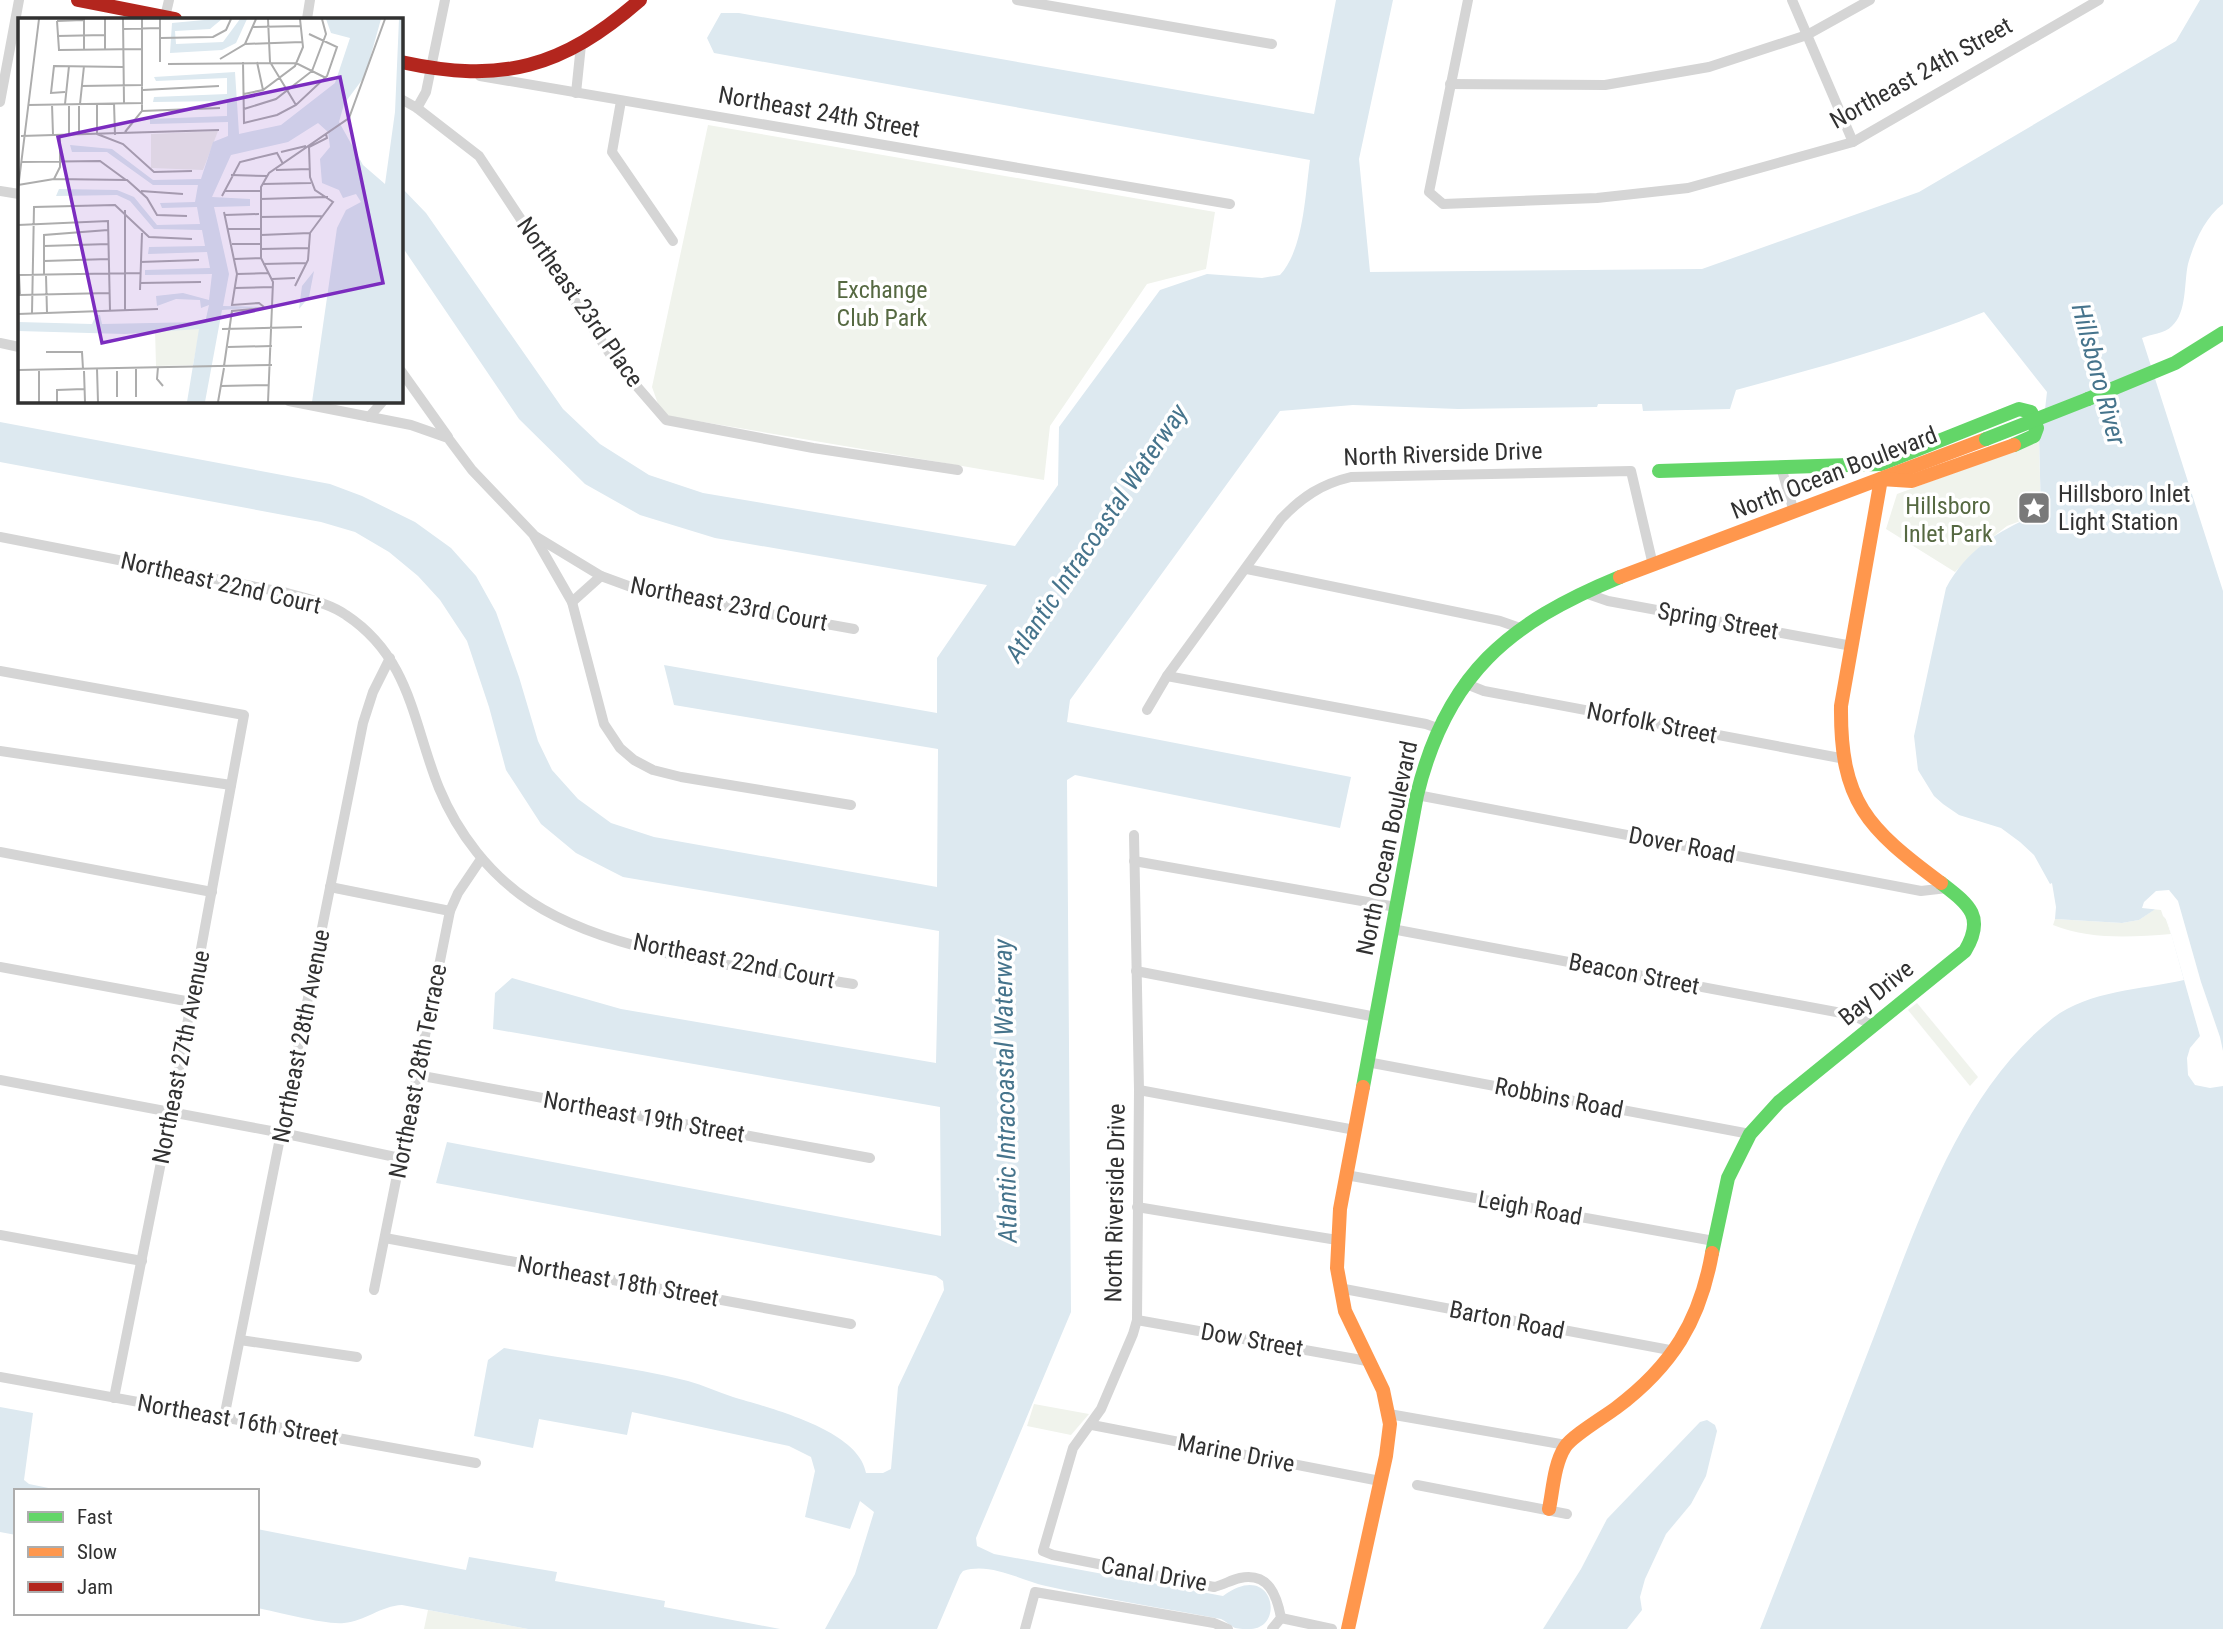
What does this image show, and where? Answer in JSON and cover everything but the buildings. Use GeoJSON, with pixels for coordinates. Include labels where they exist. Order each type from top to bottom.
{"type":"FeatureCollection","features":[{"type":"Feature","properties":{"kind":"street"},"geometry":{"type":"LineString","coordinates":[[0,102],[19,0]]}},
{"type":"Feature","properties":{"kind":"street"},"geometry":{"type":"LineString","coordinates":[[85,1],[170,18],[169,0]]}},
{"type":"Feature","properties":{"kind":"street"},"geometry":{"type":"LineString","coordinates":[[307,18],[310,0]]}},
{"type":"Feature","properties":{"kind":"street"},"geometry":{"type":"LineString","coordinates":[[417,108],[426,92],[433,68],[445,0]]}},
{"type":"Feature","properties":{"kind":"street"},"geometry":{"type":"LineString","coordinates":[[456,72],[500,71],[531,65],[581,45],[617,22],[640,0]]}},
{"type":"Feature","properties":{"kind":"street"},"geometry":{"type":"LineString","coordinates":[[1017,0],[1272,44]]}},
{"type":"Feature","properties":{"kind":"street"},"geometry":{"type":"LineString","coordinates":[[1468,0],[1450,84],[1605,85],[1709,68],[1807,35],[1870,0]]}},
{"type":"Feature","properties":{"kind":"street"},"geometry":{"type":"LineString","coordinates":[[1792,0],[1853,142]]}},
{"type":"Feature","properties":{"kind":"street","name":"Northeast 24th Street"},"geometry":{"type":"LineString","coordinates":[[1450,84],[1429,192],[1443,204],[1597,198],[1688,188],[1853,142],[2099,0]]}},
{"type":"Feature","properties":{"kind":"street"},"geometry":{"type":"LineString","coordinates":[[576,93],[581,45]]}},
{"type":"Feature","properties":{"kind":"street","name":"Northeast 24th Street"},"geometry":{"type":"LineString","coordinates":[[402,62],[1230,204]]}},
{"type":"Feature","properties":{"kind":"street","name":"Northeast 23rd Place"},"geometry":{"type":"LineString","coordinates":[[402,100],[479,156],[614,360],[666,419],[813,448],[958,470]]}},
{"type":"Feature","properties":{"kind":"street"},"geometry":{"type":"LineString","coordinates":[[621,101],[612,152],[673,241]]}},
{"type":"Feature","properties":{"kind":"street"},"geometry":{"type":"LineString","coordinates":[[0,191],[18,194]]}},
{"type":"Feature","properties":{"kind":"street","name":"North Ocean Boulevard"},"geometry":{"type":"LineString","coordinates":[[1348,1629],[1388,1440],[1389,1414],[1384,1394],[1348,1322],[1339,1288],[1337,1240],[1346,1175],[1423,766],[1437,728],[1464,683],[1498,646],[1520,628],[1539,615],[1585,593],[2174,364],[2205,347],[2223,333]]}},
{"type":"Feature","properties":{"kind":"street"},"geometry":{"type":"LineString","coordinates":[[0,343],[18,347]]}},
{"type":"Feature","properties":{"kind":"street"},"geometry":{"type":"LineString","coordinates":[[402,375],[472,470],[533,534],[572,603],[604,724],[620,748],[634,760],[653,770],[681,777],[851,805]]}},
{"type":"Feature","properties":{"kind":"street"},"geometry":{"type":"LineString","coordinates":[[294,402],[411,425],[448,438]]}},
{"type":"Feature","properties":{"kind":"street"},"geometry":{"type":"LineString","coordinates":[[369,417],[382,402]]}},
{"type":"Feature","properties":{"kind":"street"},"geometry":{"type":"LineString","coordinates":[[1659,471],[1881,464],[2019,409],[2031,412],[2038,428],[2034,436],[2027,440],[1951,469],[1912,481],[1881,479]]}},
{"type":"Feature","properties":{"kind":"street"},"geometry":{"type":"LineString","coordinates":[[1781,467],[1794,512]]}},
{"type":"Feature","properties":{"kind":"street","name":"North Riverside Drive"},"geometry":{"type":"LineString","coordinates":[[1147,710],[1167,676],[1281,519],[1299,500],[1333,481],[1351,477],[1631,471],[1653,565]]}},
{"type":"Feature","properties":{"kind":"street","name":"Bay Drive"},"geometry":{"type":"LineString","coordinates":[[1566,1445],[1632,1396],[1675,1351],[1701,1301],[1728,1178],[1750,1134],[1779,1102],[1965,951],[1976,933],[1974,915],[1965,901],[1880,835],[1861,810],[1840,758],[1840,706],[1881,479]]}},
{"type":"Feature","properties":{"kind":"street","name":"Northeast 23rd Court"},"geometry":{"type":"LineString","coordinates":[[533,534],[601,576],[656,594],[854,629]]}},
{"type":"Feature","properties":{"kind":"street","name":"Northeast 22nd Court"},"geometry":{"type":"LineString","coordinates":[[0,537],[287,593],[322,603],[345,614],[372,635],[390,658],[409,695],[439,789],[460,828],[481,859],[530,901],[571,924],[650,949],[853,984]]}},
{"type":"Feature","properties":{"kind":"street"},"geometry":{"type":"LineString","coordinates":[[1247,569],[1500,621],[1520,628]]}},
{"type":"Feature","properties":{"kind":"street"},"geometry":{"type":"LineString","coordinates":[[572,603],[601,576]]}},
{"type":"Feature","properties":{"kind":"street","name":"Spring Street"},"geometry":{"type":"LineString","coordinates":[[1585,593],[1608,601],[1852,646]]}},
{"type":"Feature","properties":{"kind":"street","name":"Northeast 28th Avenue"},"geometry":{"type":"LineString","coordinates":[[225,1418],[363,723],[373,692],[390,658]]}},
{"type":"Feature","properties":{"kind":"street","name":"Northeast 27th Avenue"},"geometry":{"type":"LineString","coordinates":[[0,671],[244,715],[171,1112],[114,1398]]}},
{"type":"Feature","properties":{"kind":"street"},"geometry":{"type":"LineString","coordinates":[[1167,676],[1437,728]]}},
{"type":"Feature","properties":{"kind":"street","name":"Norfolk Street"},"geometry":{"type":"LineString","coordinates":[[1464,683],[1484,691],[1840,758]]}},
{"type":"Feature","properties":{"kind":"street"},"geometry":{"type":"LineString","coordinates":[[0,751],[231,785]]}},
{"type":"Feature","properties":{"kind":"street","name":"Dover Road"},"geometry":{"type":"LineString","coordinates":[[1417,795],[1921,891],[1947,888]]}},
{"type":"Feature","properties":{"kind":"street","name":"North Riverside Drive"},"geometry":{"type":"LineString","coordinates":[[1043,1551],[1073,1448],[1101,1409],[1137,1320],[1139,1090],[1134,835]]}},
{"type":"Feature","properties":{"kind":"street"},"geometry":{"type":"LineString","coordinates":[[0,852],[212,892]]}},
{"type":"Feature","properties":{"kind":"street","name":"Northeast 28th Terrace"},"geometry":{"type":"LineString","coordinates":[[374,1290],[450,911],[458,893],[481,859]]}},
{"type":"Feature","properties":{"kind":"street"},"geometry":{"type":"LineString","coordinates":[[1134,861],[1396,907]]}},
{"type":"Feature","properties":{"kind":"street"},"geometry":{"type":"LineString","coordinates":[[330,887],[450,911]]}},
{"type":"Feature","properties":{"kind":"street","name":"Beacon Street"},"geometry":{"type":"LineString","coordinates":[[1392,929],[1852,1015],[1873,1025]]}},
{"type":"Feature","properties":{"kind":"street"},"geometry":{"type":"LineString","coordinates":[[0,967],[191,1002]]}},
{"type":"Feature","properties":{"kind":"street"},"geometry":{"type":"LineString","coordinates":[[1136,971],[1376,1017]]}},
{"type":"Feature","properties":{"kind":"street","name":"Robbins Road"},"geometry":{"type":"LineString","coordinates":[[1367,1062],[1750,1134]]}},
{"type":"Feature","properties":{"kind":"street","name":"Northeast 19th Street"},"geometry":{"type":"LineString","coordinates":[[417,1075],[870,1158]]}},
{"type":"Feature","properties":{"kind":"street"},"geometry":{"type":"LineString","coordinates":[[0,1080],[400,1158]]}},
{"type":"Feature","properties":{"kind":"street"},"geometry":{"type":"LineString","coordinates":[[1139,1090],[1355,1130]]}},
{"type":"Feature","properties":{"kind":"street","name":"Leigh Road"},"geometry":{"type":"LineString","coordinates":[[1346,1175],[1714,1241]]}},
{"type":"Feature","properties":{"kind":"street"},"geometry":{"type":"LineString","coordinates":[[1137,1207],[1337,1240]]}},
{"type":"Feature","properties":{"kind":"street"},"geometry":{"type":"LineString","coordinates":[[0,1235],[142,1261]]}},
{"type":"Feature","properties":{"kind":"street","name":"Northeast 18th Street"},"geometry":{"type":"LineString","coordinates":[[385,1238],[850,1324]]}},
{"type":"Feature","properties":{"kind":"street","name":"Barton Road"},"geometry":{"type":"LineString","coordinates":[[1339,1288],[1675,1351]]}},
{"type":"Feature","properties":{"kind":"street","name":"Dow Street"},"geometry":{"type":"LineString","coordinates":[[1137,1320],[1367,1361]]}},
{"type":"Feature","properties":{"kind":"street"},"geometry":{"type":"LineString","coordinates":[[240,1340],[357,1357]]}},
{"type":"Feature","properties":{"kind":"street","name":"Northeast 16th Street"},"geometry":{"type":"LineString","coordinates":[[0,1377],[476,1463]]}},
{"type":"Feature","properties":{"kind":"street"},"geometry":{"type":"LineString","coordinates":[[1389,1414],[1566,1445],[1560,1458],[1549,1509]]}},
{"type":"Feature","properties":{"kind":"street","name":"Marine Drive"},"geometry":{"type":"LineString","coordinates":[[1092,1425],[1380,1481]]}},
{"type":"Feature","properties":{"kind":"street"},"geometry":{"type":"LineString","coordinates":[[1417,1485],[1567,1514]]}},
{"type":"Feature","properties":{"kind":"street","name":"Canal Drive"},"geometry":{"type":"LineString","coordinates":[[1043,1551],[1214,1587],[1239,1578],[1253,1577],[1268,1584],[1278,1598],[1281,1618]]}},
{"type":"Feature","properties":{"kind":"street","name":"Canal Drive"},"geometry":{"type":"LineString","coordinates":[[1025,1629],[1035,1592],[1213,1623],[1228,1629]]}},
{"type":"Feature","properties":{"kind":"street"},"geometry":{"type":"LineString","coordinates":[[1272,1629],[1281,1618],[1332,1629]]}},
{"type":"Feature","properties":{"kind":"green space","name":"Exchange Club Park"},"geometry":{"type":"Polygon","coordinates":[[[708,125],[1215,212],[1206,269],[1147,284],[1050,426],[1044,480],[662,415],[652,387],[708,125]]]}},
{"type":"Feature","properties":{"kind":"green space","name":"Hillsboro Inlet Park"},"geometry":{"type":"Polygon","coordinates":[[[2039,442],[2041,513],[2007,526],[1980,547],[1955,572],[1886,529],[1897,494],[2039,442]]]}},
{"type":"Feature","properties":{"kind":"green space"},"geometry":{"type":"Polygon","coordinates":[[[2161,905],[2171,934],[2096,935],[2053,925],[2055,919],[2122,923],[2139,920],[2161,905]]]}},
{"type":"Feature","properties":{"kind":"green space"},"geometry":{"type":"Polygon","coordinates":[[[1917,1003],[1978,1077],[1970,1086],[1908,1010],[1917,1003]]]}},
{"type":"Feature","properties":{"kind":"green space"},"geometry":{"type":"Polygon","coordinates":[[[1034,1404],[1089,1414],[1071,1435],[1027,1426],[1034,1404]]]}},
{"type":"Feature","properties":{"kind":"green space"},"geometry":{"type":"Polygon","coordinates":[[[428,1610],[528,1629],[424,1629],[428,1610]]]}},
{"type":"Feature","properties":{"kind":"water"},"geometry":{"type":"Polygon","coordinates":[[[1336,0],[1393,0],[1359,159],[1370,272],[1702,269],[1919,192],[2176,41],[2200,0],[2223,0],[2223,204],[2206,223],[2193,248],[2188,264],[2183,305],[2177,320],[2165,331],[2142,338],[2223,591],[2223,1629],[1760,1629],[1920,1217],[1963,1128],[1989,1087],[2019,1050],[2053,1018],[2067,1009],[2099,996],[2184,980],[2163,904],[2139,920],[2122,923],[2055,919],[2052,883],[2050,884],[2034,855],[2001,828],[1959,815],[1943,804],[1934,796],[1918,770],[1914,736],[1946,588],[1964,562],[1986,542],[2041,513],[2039,437],[2043,427],[2047,392],[1984,312],[1892,345],[1736,390],[1730,409],[1643,411],[1642,404],[1458,409],[1353,405],[1280,411],[1070,700],[1067,722],[1351,777],[1340,828],[1075,775],[1067,780],[1071,1312],[976,1538],[977,1546],[994,1554],[1223,1596],[1240,1587],[1253,1585],[1263,1590],[1269,1598],[1271,1608],[1262,1625],[1251,1629],[1235,1628],[1221,1619],[1068,1591],[994,1570],[973,1569],[963,1571],[960,1575],[937,1629],[825,1629],[855,1574],[874,1512],[860,1501],[850,1529],[805,1517],[815,1471],[811,1457],[789,1446],[632,1412],[627,1435],[539,1419],[533,1448],[474,1436],[488,1360],[504,1348],[643,1371],[694,1383],[789,1415],[830,1433],[860,1458],[866,1473],[883,1473],[891,1469],[898,1387],[944,1290],[943,1281],[936,1276],[436,1183],[447,1142],[941,1236],[940,1107],[493,1029],[495,993],[512,978],[621,1009],[936,1063],[939,931],[623,877],[576,853],[541,824],[506,770],[467,641],[440,600],[418,576],[389,552],[355,532],[321,522],[0,462],[0,422],[330,484],[362,496],[415,522],[451,548],[476,576],[496,612],[538,741],[552,770],[578,799],[611,823],[654,837],[937,887],[938,749],[674,705],[664,665],[937,713],[937,658],[987,585],[715,538],[640,515],[585,484],[519,419],[402,246],[402,188],[426,213],[563,409],[600,444],[649,475],[703,493],[1015,546],[1058,485],[1059,427],[1160,290],[1207,274],[1262,278],[1280,275],[1288,264],[1299,236],[1310,160],[714,53],[707,38],[721,13],[739,13],[1314,114],[1336,0]]]}},
{"type":"Feature","properties":{"kind":"water"},"geometry":{"type":"Polygon","coordinates":[[[0,1407],[33,1413],[24,1480],[29,1484],[53,1489],[14,1489],[14,1535],[0,1532],[0,1407]]]}},
{"type":"Feature","properties":{"kind":"water"},"geometry":{"type":"Polygon","coordinates":[[[1707,1420],[1715,1425],[1717,1431],[1706,1476],[1691,1504],[1666,1534],[1645,1579],[1640,1597],[1642,1610],[1627,1629],[1543,1629],[1581,1569],[1607,1519],[1700,1422],[1707,1420]]]}},
{"type":"Feature","properties":{"kind":"water"},"geometry":{"type":"Polygon","coordinates":[[[259,1529],[466,1570],[469,1557],[557,1572],[555,1581],[665,1601],[664,1607],[780,1629],[528,1629],[402,1605],[352,1622],[314,1620],[259,1608],[259,1529]]]}},
{"type":"Feature","properties":{"kind":"pier"},"geometry":{"type":"Polygon","coordinates":[[[2169,890],[2178,901],[2220,1037],[2223,1051],[2223,1086],[2210,1088],[2195,1085],[2188,1075],[2187,1058],[2190,1048],[2200,1036],[2167,920],[2161,910],[2142,908],[2144,902],[2156,891],[2169,890]]]}},
{"type":"Feature","properties":{"kind":"traffic: fast"},"geometry":{"type":"LineString","coordinates":[[2088,399],[2175,363],[2223,333]]}},
{"type":"Feature","properties":{"kind":"traffic: fast"},"geometry":{"type":"LineString","coordinates":[[1986,439],[2088,399]]}},
{"type":"Feature","properties":{"kind":"traffic: fast"},"geometry":{"type":"LineString","coordinates":[[1659,471],[1881,464],[2019,409],[2031,412],[2037,428],[2034,436],[2014,445]]}},
{"type":"Feature","properties":{"kind":"traffic: fast"},"geometry":{"type":"LineString","coordinates":[[1363,1087],[1417,795],[1429,753],[1445,717],[1464,685],[1487,658],[1514,635],[1545,614],[1620,577]]}},
{"type":"Feature","properties":{"kind":"traffic: fast"},"geometry":{"type":"LineString","coordinates":[[1712,1253],[1728,1178],[1750,1134],[1779,1102],[1965,951],[1974,929],[1974,920],[1966,905],[1941,883]]}},
{"type":"Feature","properties":{"kind":"traffic: slow"},"geometry":{"type":"LineString","coordinates":[[1620,577],[1986,439]]}},
{"type":"Feature","properties":{"kind":"traffic: slow"},"geometry":{"type":"LineString","coordinates":[[1941,883],[1894,846],[1863,810],[1853,790],[1846,766],[1841,706],[1881,479],[1912,481],[2014,445]]}},
{"type":"Feature","properties":{"kind":"traffic: slow"},"geometry":{"type":"LineString","coordinates":[[1348,1629],[1386,1456],[1390,1424],[1383,1390],[1345,1311],[1337,1268],[1340,1209],[1363,1087]]}},
{"type":"Feature","properties":{"kind":"traffic: slow"},"geometry":{"type":"LineString","coordinates":[[1549,1509],[1556,1469],[1565,1447],[1636,1392],[1668,1358],[1691,1321],[1700,1300],[1712,1253]]}},
{"type":"Feature","properties":{"kind":"traffic: jam"},"geometry":{"type":"LineString","coordinates":[[78,0],[170,18]]}},
{"type":"Feature","properties":{"kind":"traffic: jam"},"geometry":{"type":"LineString","coordinates":[[402,62],[470,71],[529,65],[584,41],[640,0]]}},
{"type":"Feature","properties":{"kind":"place","name":"Hillsboro Inlet Light Station"},"geometry":{"type":"Point","coordinates":[2034,508]}},
{"type":"Feature","properties":{"kind":"water label","name":"Hillsboro River"},"geometry":{"type":"Point","coordinates":[2099,374]}},
{"type":"Feature","properties":{"kind":"water label","name":"Atlantic Intracoastal Waterway"},"geometry":{"type":"Point","coordinates":[1096,533]}},
{"type":"Feature","properties":{"kind":"water label","name":"Atlantic Intracoastal Waterway"},"geometry":{"type":"Point","coordinates":[1005,1091]}}]}
